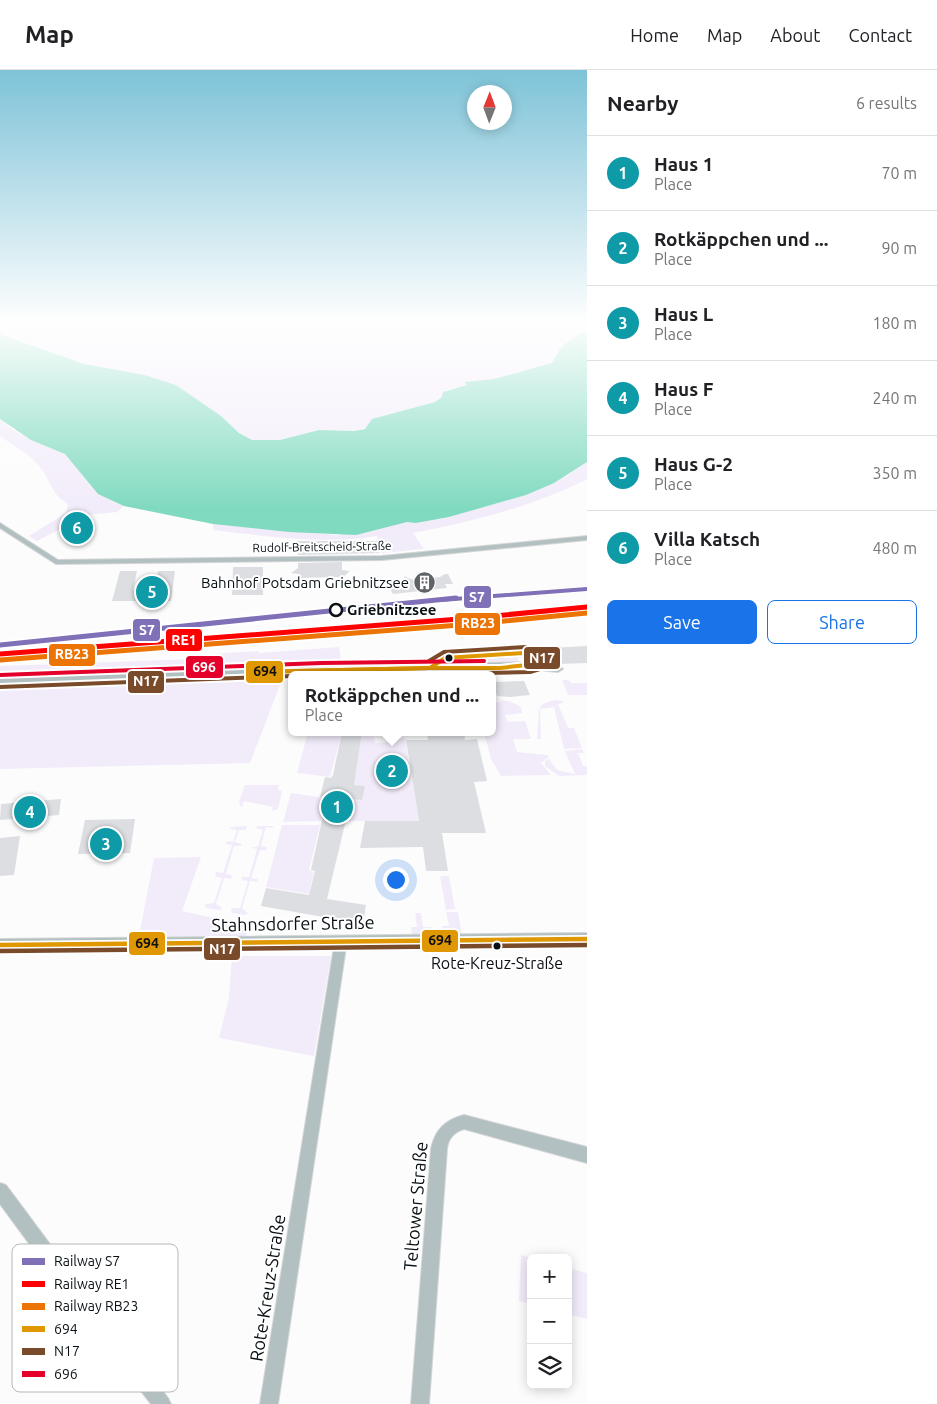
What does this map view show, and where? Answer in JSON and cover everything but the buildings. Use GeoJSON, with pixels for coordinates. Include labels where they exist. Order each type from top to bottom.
{"type":"FeatureCollection","features":[{"type":"Feature","properties":{"kind":"street","name":"Rudolf-Breitscheid-Straße"},"geometry":{"type":"LineString","coordinates":[[0,524],[56,562],[382,558],[587,538]]}},
{"type":"Feature","properties":{"kind":"street"},"geometry":{"type":"LineString","coordinates":[[430,668],[445,658],[523,653],[532,655],[537,660],[536,664],[529,666]]}},
{"type":"Feature","properties":{"kind":"street"},"geometry":{"type":"LineString","coordinates":[[0,681],[321,669],[529,666],[558,669]]}},
{"type":"Feature","properties":{"kind":"street","name":"Stahnsdorfer Straße"},"geometry":{"type":"LineString","coordinates":[[0,945],[587,939]]}},
{"type":"Feature","properties":{"kind":"street","name":"Rote-Kreuz-Straße"},"geometry":{"type":"LineString","coordinates":[[269,1404],[341,942]]}},
{"type":"Feature","properties":{"kind":"street","name":"Teltower Straße"},"geometry":{"type":"LineString","coordinates":[[420,1404],[439,1149],[442,1136],[452,1126],[464,1122],[587,1155]]}},
{"type":"Feature","properties":{"kind":"street"},"geometry":{"type":"LineString","coordinates":[[0,1191],[39,1244]]}},
{"type":"Feature","properties":{"kind":"street"},"geometry":{"type":"LineString","coordinates":[[153,1392],[162,1404]]}},
{"type":"Feature","properties":{"kind":"shaded area"},"geometry":{"type":"Polygon","coordinates":[[[0,385],[176,385],[221,416],[239,433],[252,440],[280,440],[319,430],[354,431],[365,429],[372,419],[435,402],[442,397],[443,392],[466,385],[587,385],[587,462],[554,483],[526,495],[449,517],[416,523],[407,522],[356,535],[289,532],[213,524],[124,506],[98,494],[65,454],[31,440],[0,419],[0,385]]]}},
{"type":"Feature","properties":{"kind":"shaded area"},"geometry":{"type":"Polygon","coordinates":[[[176,385],[467,385],[446,390],[442,397],[435,402],[383,416],[365,428],[354,431],[319,430],[280,440],[252,440],[239,433],[221,416],[176,385]]]}},
{"type":"Feature","properties":{"kind":"shaded area"},"geometry":{"type":"Polygon","coordinates":[[[0,419],[13,430],[65,454],[95,490],[124,506],[117,512],[87,515],[37,541],[29,536],[66,513],[68,504],[55,493],[43,471],[34,461],[0,436],[0,419]]]}},
{"type":"Feature","properties":{"kind":"shaded area"},"geometry":{"type":"Polygon","coordinates":[[[587,462],[587,479],[545,498],[480,518],[413,533],[424,549],[382,553],[377,536],[356,539],[315,540],[213,530],[213,524],[337,535],[407,522],[416,523],[449,517],[526,495],[568,475],[587,462]]]}},
{"type":"Feature","properties":{"kind":"shaded area"},"geometry":{"type":"Polygon","coordinates":[[[339,647],[341,661],[63,671],[62,675],[0,677],[0,666],[197,659],[210,654],[258,651],[259,653],[339,647]]]}},
{"type":"Feature","properties":{"kind":"shaded area"},"geometry":{"type":"Polygon","coordinates":[[[517,656],[520,664],[453,665],[451,661],[517,656]]]}},
{"type":"Feature","properties":{"kind":"shaded area"},"geometry":{"type":"Polygon","coordinates":[[[285,672],[250,763],[0,769],[0,690],[59,684],[285,672]]]}},
{"type":"Feature","properties":{"kind":"shaded area"},"geometry":{"type":"Polygon","coordinates":[[[562,680],[569,680],[571,683],[587,683],[587,695],[568,695],[562,680]]]}},
{"type":"Feature","properties":{"kind":"shaded area"},"geometry":{"type":"Polygon","coordinates":[[[501,700],[509,701],[521,707],[522,713],[505,715],[508,722],[525,721],[531,739],[513,739],[517,752],[547,755],[549,757],[541,763],[551,775],[501,776],[491,759],[485,736],[496,736],[496,702],[501,702],[501,700]]]}},
{"type":"Feature","properties":{"kind":"shaded area"},"geometry":{"type":"Polygon","coordinates":[[[554,700],[563,701],[564,703],[558,704],[568,728],[574,728],[582,748],[564,749],[554,707],[540,709],[541,739],[537,739],[539,709],[543,704],[554,700]]]}},
{"type":"Feature","properties":{"kind":"shaded area"},"geometry":{"type":"Polygon","coordinates":[[[307,736],[341,736],[330,777],[297,773],[307,736]]]}},
{"type":"Feature","properties":{"kind":"shaded area"},"geometry":{"type":"Polygon","coordinates":[[[361,736],[374,736],[375,743],[391,742],[395,739],[405,738],[419,821],[344,821],[351,799],[362,800],[364,786],[354,785],[361,736]]]}},
{"type":"Feature","properties":{"kind":"shaded area"},"geometry":{"type":"Polygon","coordinates":[[[582,749],[584,753],[578,753],[583,766],[587,766],[587,774],[585,775],[559,776],[545,766],[545,761],[549,759],[557,770],[575,774],[565,751],[582,749]]]}},
{"type":"Feature","properties":{"kind":"shaded area"},"geometry":{"type":"Polygon","coordinates":[[[245,785],[279,785],[278,790],[282,791],[278,809],[272,811],[273,807],[244,801],[242,807],[240,806],[239,801],[245,785]]]}},
{"type":"Feature","properties":{"kind":"shaded area"},"geometry":{"type":"Polygon","coordinates":[[[291,793],[326,798],[321,821],[283,822],[291,793]]]}},
{"type":"Feature","properties":{"kind":"shaded area"},"geometry":{"type":"Polygon","coordinates":[[[282,825],[320,825],[309,870],[314,872],[309,894],[266,887],[282,825]]]}},
{"type":"Feature","properties":{"kind":"shaded area"},"geometry":{"type":"Polygon","coordinates":[[[247,826],[246,830],[239,830],[235,842],[242,844],[241,846],[234,846],[226,874],[232,875],[231,879],[224,878],[216,904],[222,908],[220,910],[206,908],[205,904],[214,903],[222,878],[215,876],[216,872],[223,873],[232,845],[226,844],[227,841],[233,842],[237,830],[230,829],[231,827],[247,826]]]}},
{"type":"Feature","properties":{"kind":"shaded area"},"geometry":{"type":"Polygon","coordinates":[[[257,826],[273,826],[273,828],[266,827],[261,846],[267,847],[266,850],[260,850],[251,878],[258,879],[257,882],[250,881],[242,908],[248,913],[246,915],[232,913],[231,908],[240,908],[248,881],[242,880],[242,877],[249,877],[257,849],[251,848],[258,846],[263,830],[256,828],[257,826]]]}},
{"type":"Feature","properties":{"kind":"shaded area"},"geometry":{"type":"Polygon","coordinates":[[[201,857],[182,911],[249,926],[246,936],[139,936],[154,858],[201,857]]]}},
{"type":"Feature","properties":{"kind":"shaded area"},"geometry":{"type":"Polygon","coordinates":[[[440,876],[449,876],[455,909],[446,910],[440,876]]]}},
{"type":"Feature","properties":{"kind":"shaded area"},"geometry":{"type":"Polygon","coordinates":[[[446,912],[458,912],[462,935],[444,935],[442,926],[449,926],[446,912]]]}},
{"type":"Feature","properties":{"kind":"shaded area"},"geometry":{"type":"Polygon","coordinates":[[[415,913],[421,913],[423,927],[431,927],[432,935],[412,935],[411,927],[417,927],[415,913]]]}},
{"type":"Feature","properties":{"kind":"shaded area"},"geometry":{"type":"Polygon","coordinates":[[[232,956],[331,956],[314,1056],[219,1038],[229,998],[232,956]]]}},
{"type":"Feature","properties":{"kind":"shaded area"},"geometry":{"type":"Polygon","coordinates":[[[521,1255],[527,1257],[527,1303],[519,1301],[521,1255]]]}},
{"type":"Feature","properties":{"kind":"shaded area"},"geometry":{"type":"Polygon","coordinates":[[[572,1269],[587,1273],[587,1319],[572,1315],[572,1269]]]}},
{"type":"Feature","properties":{"kind":"rail line","name":"S7"},"geometry":{"type":"LineString","coordinates":[[0,645],[446,599],[587,589]]}},
{"type":"Feature","properties":{"kind":"rail line","name":"RE1"},"geometry":{"type":"LineString","coordinates":[[0,654],[473,618],[587,607]]}},
{"type":"Feature","properties":{"kind":"rail line","name":"RB23"},"geometry":{"type":"LineString","coordinates":[[0,660],[473,624],[587,613]]}},
{"type":"Feature","properties":{"kind":"transit line","name":"N17"},"geometry":{"type":"LineString","coordinates":[[429,661],[444,652],[526,647],[540,655],[543,659],[540,669],[530,672],[496,673]]}},
{"type":"Feature","properties":{"kind":"transit line","name":"694"},"geometry":{"type":"LineString","coordinates":[[523,653],[532,655],[537,660],[536,664],[500,668],[430,668],[445,658],[523,653]]}},
{"type":"Feature","properties":{"kind":"transit line","name":"696"},"geometry":{"type":"LineString","coordinates":[[0,675],[321,663],[484,661]]}},
{"type":"Feature","properties":{"kind":"transit line","name":"694"},"geometry":{"type":"LineString","coordinates":[[294,671],[430,668]]}},
{"type":"Feature","properties":{"kind":"transit line","name":"694"},"geometry":{"type":"LineString","coordinates":[[294,671],[430,668]]}},
{"type":"Feature","properties":{"kind":"transit line","name":"694"},"geometry":{"type":"LineString","coordinates":[[249,672],[288,671]]}},
{"type":"Feature","properties":{"kind":"transit line","name":"694"},"geometry":{"type":"LineString","coordinates":[[249,672],[288,671]]}},
{"type":"Feature","properties":{"kind":"transit line","name":"N17"},"geometry":{"type":"LineString","coordinates":[[0,687],[288,676]]}},
{"type":"Feature","properties":{"kind":"transit line","name":"694"},"geometry":{"type":"LineString","coordinates":[[0,945],[587,939]]}},
{"type":"Feature","properties":{"kind":"transit line","name":"N17"},"geometry":{"type":"LineString","coordinates":[[0,951],[587,945]]}},
{"type":"Feature","properties":{"kind":"place","name":"Villa Katsch"},"geometry":{"type":"Point","coordinates":[77,528]}},
{"type":"Feature","properties":{"kind":"place","name":"Bahnhof Potsdam Griebnitzsee"},"geometry":{"type":"Point","coordinates":[425,583]}},
{"type":"Feature","properties":{"kind":"place","name":"Haus G-2"},"geometry":{"type":"Point","coordinates":[152,592]}},
{"type":"Feature","properties":{"kind":"place","name":"Griebnitzsee"},"geometry":{"type":"Point","coordinates":[336,610]}},
{"type":"Feature","properties":{"kind":"place","name":"Rotkäppchen und ..."},"geometry":{"type":"Point","coordinates":[392,771]}},
{"type":"Feature","properties":{"kind":"place","name":"Haus 1"},"geometry":{"type":"Point","coordinates":[337,807]}},
{"type":"Feature","properties":{"kind":"place","name":"Haus F"},"geometry":{"type":"Point","coordinates":[30,812]}},
{"type":"Feature","properties":{"kind":"place","name":"Haus L"},"geometry":{"type":"Point","coordinates":[106,844]}},
{"type":"Feature","properties":{"kind":"place","name":"Rote-Kreuz-Straße"},"geometry":{"type":"Point","coordinates":[497,946]}}]}
